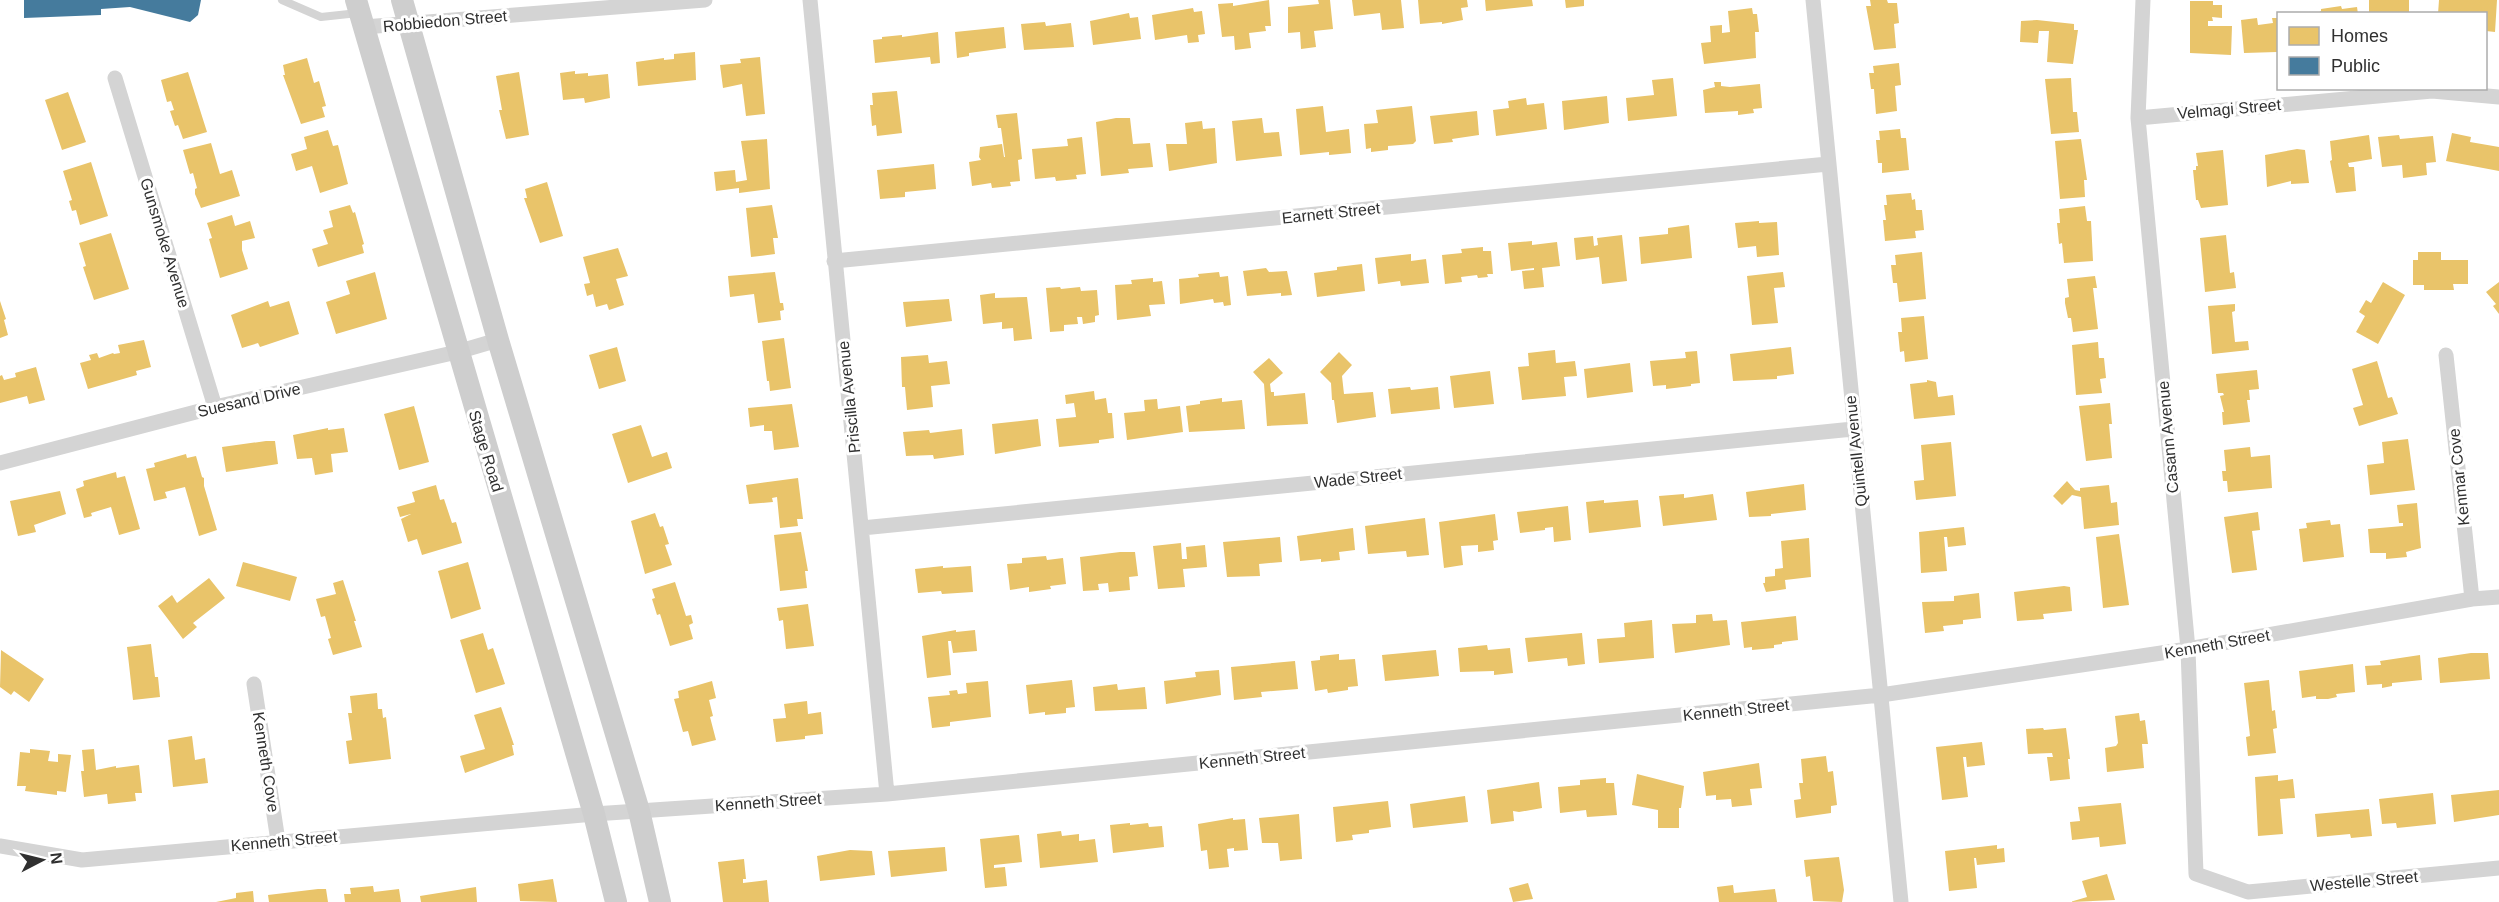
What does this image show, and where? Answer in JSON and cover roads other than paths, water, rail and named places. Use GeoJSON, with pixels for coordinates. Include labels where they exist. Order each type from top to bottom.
{"type":"FeatureCollection","features":[{"type":"Feature","properties":{"kind":"main road"},"geometry":{"type":"LineString","coordinates":[[402,0],[498,340],[639,811],[660,902]]}},
{"type":"Feature","properties":{"kind":"main road","name":"Stage Road"},"geometry":{"type":"LineString","coordinates":[[360,14],[594,814],[616,902]]}},
{"type":"Feature","properties":{"kind":"street","name":"Robbiedon Street"},"geometry":{"type":"LineString","coordinates":[[360,14],[410,24],[705,0]]}},
{"type":"Feature","properties":{"kind":"street","name":"Priscilla Avenue"},"geometry":{"type":"LineString","coordinates":[[810,0],[887,794]]}},
{"type":"Feature","properties":{"kind":"street","name":"Quintell Avenue"},"geometry":{"type":"LineString","coordinates":[[1813,0],[1853,429],[1901,902]]}},
{"type":"Feature","properties":{"kind":"street","name":"Casann Avenue"},"geometry":{"type":"LineString","coordinates":[[2144,0],[2138,118],[2188,649],[2196,874]]}},
{"type":"Feature","properties":{"kind":"street","name":"Gunsmoke Avenue"},"geometry":{"type":"LineString","coordinates":[[115,78],[216,407]]}},
{"type":"Feature","properties":{"kind":"street","name":"Velmagi Street"},"geometry":{"type":"LineString","coordinates":[[2138,118],[2432,91],[2499,97]]}},
{"type":"Feature","properties":{"kind":"street","name":"Earnett Street"},"geometry":{"type":"LineString","coordinates":[[834,261],[1828,164]]}},
{"type":"Feature","properties":{"kind":"street","name":"Suesand Drive"},"geometry":{"type":"LineString","coordinates":[[0,463],[216,407],[457,352],[498,340]]}},
{"type":"Feature","properties":{"kind":"street","name":"Kenmar Cove"},"geometry":{"type":"LineString","coordinates":[[2446,355],[2472,599]]}},
{"type":"Feature","properties":{"kind":"street","name":"Wade Street"},"geometry":{"type":"LineString","coordinates":[[862,528],[1853,429]]}},
{"type":"Feature","properties":{"kind":"street","name":"Kenneth Street"},"geometry":{"type":"LineString","coordinates":[[0,846],[82,860],[594,814],[887,794],[1881,695],[2188,649],[2472,599],[2499,597]]}},
{"type":"Feature","properties":{"kind":"street","name":"Kenneth Cove"},"geometry":{"type":"LineString","coordinates":[[254,684],[278,841]]}},
{"type":"Feature","properties":{"kind":"street","name":"Westelle Street"},"geometry":{"type":"LineString","coordinates":[[2196,874],[2248,892],[2499,868]]}},
{"type":"Feature","properties":{"kind":"lane"},"geometry":{"type":"LineString","coordinates":[[282,0],[321,17],[360,14]]}}]}
